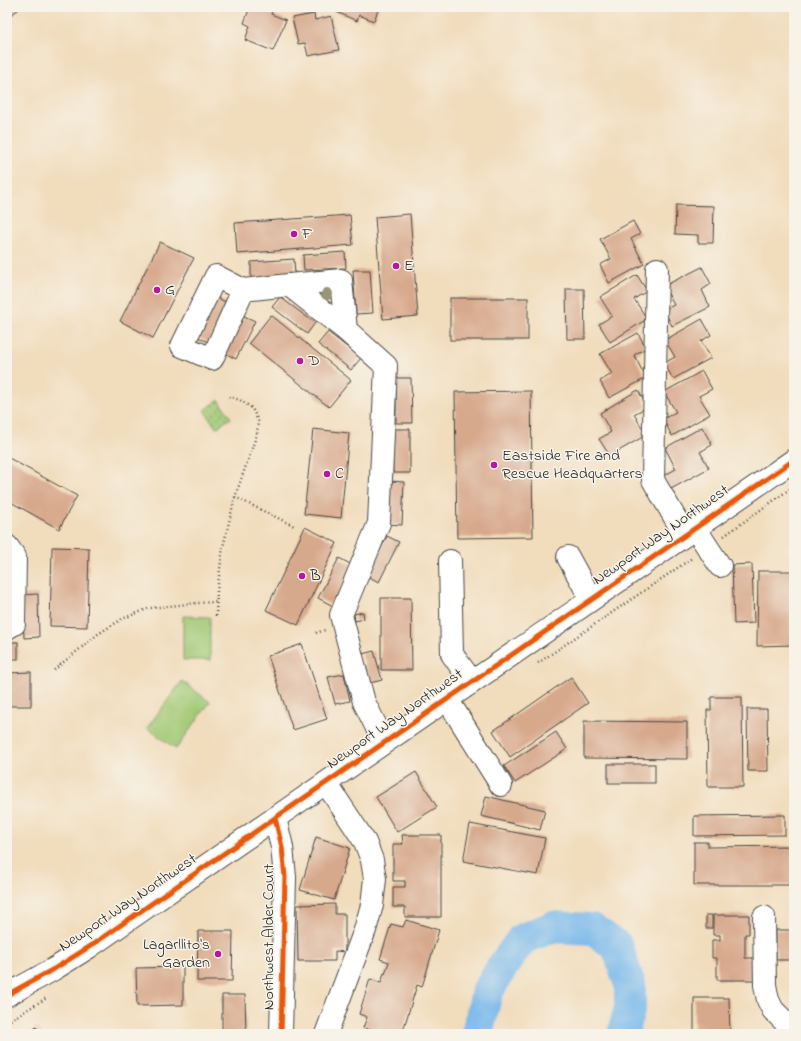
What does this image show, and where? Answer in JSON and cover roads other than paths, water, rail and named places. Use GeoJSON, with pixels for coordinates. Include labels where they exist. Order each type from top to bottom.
{"type":"FeatureCollection","features":[{"type":"Feature","properties":{"kind":"street"},"geometry":{"type":"LineString","coordinates":[[657,269],[653,480],[690,531],[720,566]]}},
{"type":"Feature","properties":{"kind":"street"},"geometry":{"type":"LineString","coordinates":[[243,290],[341,280],[346,330]]}},
{"type":"Feature","properties":{"kind":"street"},"geometry":{"type":"LineString","coordinates":[[289,285],[346,330],[386,366],[379,523],[341,615],[364,702],[384,742]]}},
{"type":"Feature","properties":{"kind":"street","name":"Newport Way Northwest"},"geometry":{"type":"LineString","coordinates":[[7,994],[89,947],[794,460]]}},
{"type":"Feature","properties":{"kind":"street"},"geometry":{"type":"LineString","coordinates":[[7,546],[14,557],[14,624],[7,628]]}},
{"type":"Feature","properties":{"kind":"street"},"geometry":{"type":"LineString","coordinates":[[568,557],[591,599]]}},
{"type":"Feature","properties":{"kind":"street"},"geometry":{"type":"LineString","coordinates":[[450,562],[452,654],[472,682]]}},
{"type":"Feature","properties":{"kind":"street"},"geometry":{"type":"LineString","coordinates":[[447,699],[501,785]]}},
{"type":"Feature","properties":{"kind":"street"},"geometry":{"type":"LineString","coordinates":[[326,783],[365,842],[372,860],[375,879],[372,905],[365,930],[326,1034]]}},
{"type":"Feature","properties":{"kind":"street","name":"Northwest Alder Court"},"geometry":{"type":"LineString","coordinates":[[275,818],[282,847],[285,878],[281,1034]]}},
{"type":"Feature","properties":{"kind":"street"},"geometry":{"type":"LineString","coordinates":[[764,917],[765,985],[768,1000],[773,1010],[787,1023]]}},
{"type":"Feature","properties":{"kind":"waterway"},"geometry":{"type":"LineString","coordinates":[[477,1034],[487,992],[502,967],[522,939],[552,927],[592,929],[617,946],[630,985],[630,1007],[623,1034]]}},
{"type":"Feature","properties":{"kind":"place","name":"F"},"geometry":{"type":"Point","coordinates":[294,234]}},
{"type":"Feature","properties":{"kind":"place","name":"E"},"geometry":{"type":"Point","coordinates":[396,266]}},
{"type":"Feature","properties":{"kind":"place","name":"G"},"geometry":{"type":"Point","coordinates":[157,290]}},
{"type":"Feature","properties":{"kind":"place","name":"D"},"geometry":{"type":"Point","coordinates":[300,361]}},
{"type":"Feature","properties":{"kind":"place","name":"Eastside Fire and Rescue Headquarters"},"geometry":{"type":"Point","coordinates":[494,465]}},
{"type":"Feature","properties":{"kind":"place","name":"C"},"geometry":{"type":"Point","coordinates":[327,474]}},
{"type":"Feature","properties":{"kind":"place","name":"B"},"geometry":{"type":"Point","coordinates":[302,576]}},
{"type":"Feature","properties":{"kind":"place","name":"Lagarllito's Garden"},"geometry":{"type":"Point","coordinates":[218,954]}}]}
